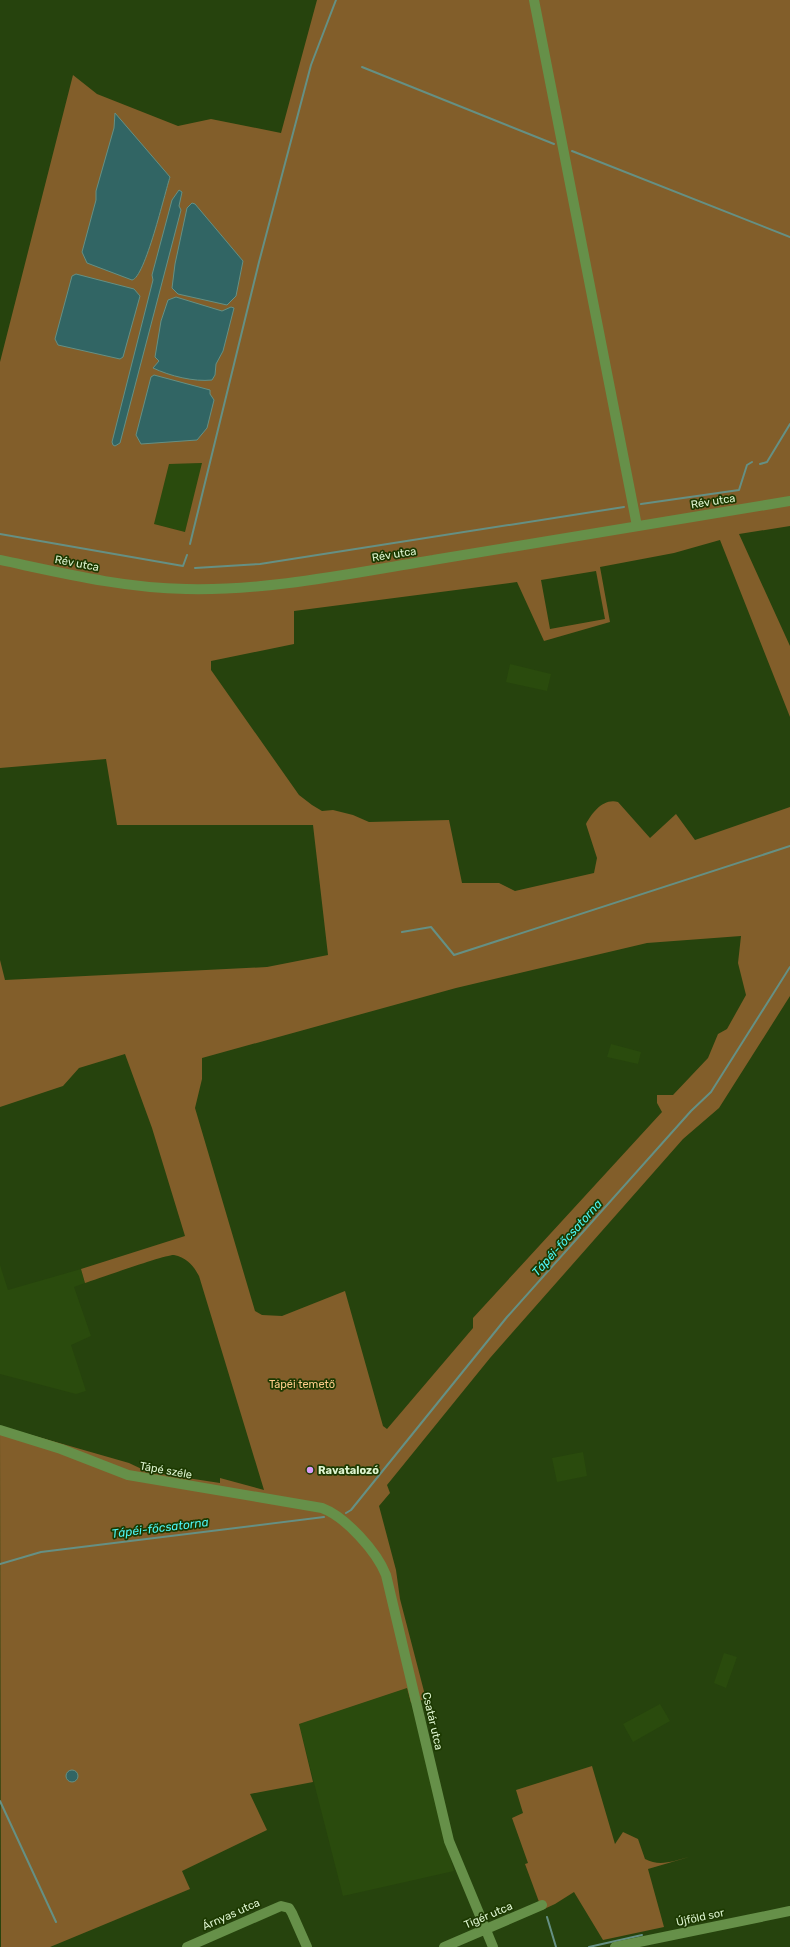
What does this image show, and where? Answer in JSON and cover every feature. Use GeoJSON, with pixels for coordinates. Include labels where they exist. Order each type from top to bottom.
{"type":"FeatureCollection","features":[{"type":"Feature","properties":{"kind":"street"},"geometry":{"type":"LineString","coordinates":[[534,0],[637,526]]}},
{"type":"Feature","properties":{"kind":"street","name":"Rév utca"},"geometry":{"type":"LineString","coordinates":[[0,560],[133,585],[163,588],[224,589],[264,586],[377,569],[790,501]]}},
{"type":"Feature","properties":{"kind":"street","name":"Tápé széle"},"geometry":{"type":"LineString","coordinates":[[0,1430],[61,1449],[128,1475],[286,1503],[317,1507],[333,1513]]}},
{"type":"Feature","properties":{"kind":"street","name":"Csatár utca"},"geometry":{"type":"LineString","coordinates":[[333,1513],[369,1547],[386,1575],[449,1841],[493,1947]]}},
{"type":"Feature","properties":{"kind":"street","name":"Tigér utca"},"geometry":{"type":"LineString","coordinates":[[444,1947],[542,1905]]}},
{"type":"Feature","properties":{"kind":"street","name":"Árnyas utca"},"geometry":{"type":"LineString","coordinates":[[187,1947],[278,1906],[286,1907],[292,1913],[307,1947]]}},
{"type":"Feature","properties":{"kind":"street","name":"Újföld sor"},"geometry":{"type":"LineString","coordinates":[[615,1947],[633,1945],[790,1911]]}},
{"type":"Feature","properties":{"kind":"shaded area"},"geometry":{"type":"Polygon","coordinates":[[[203,463],[185,532],[154,524],[169,464],[203,463]]]}},
{"type":"Feature","properties":{"kind":"shaded area"},"geometry":{"type":"Polygon","coordinates":[[[510,664],[551,674],[547,691],[506,682],[510,664]]]}},
{"type":"Feature","properties":{"kind":"shaded area"},"geometry":{"type":"Polygon","coordinates":[[[611,1044],[641,1052],[638,1064],[607,1057],[611,1044]]]}},
{"type":"Feature","properties":{"kind":"shaded area"},"geometry":{"type":"Polygon","coordinates":[[[0,1265],[8,1290],[81,1269],[85,1283],[74,1287],[91,1336],[71,1345],[86,1391],[76,1394],[0,1374],[0,1265]]]}},
{"type":"Feature","properties":{"kind":"shaded area"},"geometry":{"type":"Polygon","coordinates":[[[583,1452],[587,1476],[557,1482],[552,1458],[583,1452]]]}},
{"type":"Feature","properties":{"kind":"shaded area"},"geometry":{"type":"Polygon","coordinates":[[[724,1653],[737,1657],[726,1688],[714,1683],[724,1653]]]}},
{"type":"Feature","properties":{"kind":"shaded area"},"geometry":{"type":"Polygon","coordinates":[[[407,1688],[454,1871],[343,1896],[299,1724],[407,1688]]]}},
{"type":"Feature","properties":{"kind":"shaded area"},"geometry":{"type":"Polygon","coordinates":[[[660,1704],[670,1721],[633,1742],[623,1724],[660,1704]]]}},
{"type":"Feature","properties":{"kind":"green space","name":"Tápéi temető"},"geometry":{"type":"Polygon","coordinates":[[[317,0],[790,0],[790,526],[739,534],[790,646],[790,717],[720,540],[674,553],[600,567],[610,622],[544,641],[517,582],[294,611],[294,644],[211,661],[211,670],[299,795],[312,805],[322,811],[333,810],[353,815],[369,822],[449,820],[462,883],[499,883],[515,891],[594,873],[597,858],[586,824],[591,815],[599,807],[608,802],[618,802],[650,838],[676,814],[695,840],[790,807],[790,996],[719,1108],[683,1139],[490,1358],[387,1485],[390,1493],[379,1506],[396,1570],[400,1599],[426,1699],[411,1703],[407,1688],[299,1724],[313,1782],[250,1794],[267,1830],[182,1871],[190,1889],[50,1947],[1,1947],[0,1426],[129,1463],[148,1472],[220,1483],[220,1478],[264,1490],[199,1276],[192,1265],[179,1256],[174,1255],[146,1262],[85,1283],[81,1269],[185,1236],[152,1128],[125,1054],[79,1068],[63,1086],[0,1107],[0,960],[5,980],[267,967],[328,955],[313,825],[117,825],[106,759],[0,768],[0,362],[73,75],[97,94],[178,126],[211,119],[281,133],[317,0]],[[202,463],[169,464],[154,524],[185,532],[202,463]],[[596,571],[541,580],[550,629],[605,619],[596,571]],[[741,936],[647,943],[456,988],[202,1058],[202,1079],[195,1108],[255,1311],[262,1315],[282,1316],[345,1291],[383,1426],[387,1429],[473,1328],[473,1318],[662,1112],[657,1103],[657,1095],[673,1095],[708,1058],[718,1034],[727,1029],[746,995],[738,963],[741,936]]]}},
{"type":"Feature","properties":{"kind":"green space"},"geometry":{"type":"Polygon","coordinates":[[[592,1766],[615,1844],[623,1832],[638,1839],[645,1859],[656,1863],[672,1862],[648,1869],[664,1927],[603,1940],[574,1892],[542,1910],[525,1864],[528,1863],[512,1818],[523,1813],[516,1790],[592,1766]]]}},
{"type":"Feature","properties":{"kind":"water"},"geometry":{"type":"Polygon","coordinates":[[[115,113],[170,177],[143,265],[137,276],[132,280],[87,263],[82,252],[96,200],[96,191],[114,128],[115,113]]]}},
{"type":"Feature","properties":{"kind":"water"},"geometry":{"type":"Polygon","coordinates":[[[179,190],[182,192],[179,206],[181,210],[120,443],[115,446],[112,442],[153,280],[152,275],[172,200],[179,190]]]}},
{"type":"Feature","properties":{"kind":"water"},"geometry":{"type":"Polygon","coordinates":[[[192,203],[195,204],[243,261],[236,296],[227,305],[178,294],[172,288],[175,264],[187,208],[192,203]]]}},
{"type":"Feature","properties":{"kind":"water"},"geometry":{"type":"Polygon","coordinates":[[[76,274],[134,289],[140,296],[123,357],[120,359],[58,345],[55,339],[72,276],[76,274]]]}},
{"type":"Feature","properties":{"kind":"water"},"geometry":{"type":"Polygon","coordinates":[[[176,297],[222,311],[231,307],[234,308],[223,351],[216,364],[215,375],[212,380],[182,378],[153,368],[159,361],[155,357],[161,321],[168,300],[176,297]]]}},
{"type":"Feature","properties":{"kind":"water"},"geometry":{"type":"Polygon","coordinates":[[[154,375],[210,390],[210,394],[214,400],[207,428],[197,440],[141,444],[136,435],[151,377],[154,375]]]}},
{"type":"Feature","properties":{"kind":"water"},"geometry":{"type":"Polygon","coordinates":[[[70,1770],[74,1770],[78,1776],[74,1782],[70,1782],[66,1778],[66,1774],[70,1770]]]}},
{"type":"Feature","properties":{"kind":"waterway"},"geometry":{"type":"LineString","coordinates":[[190,544],[259,262],[311,65],[336,0]]}},
{"type":"Feature","properties":{"kind":"waterway"},"geometry":{"type":"LineString","coordinates":[[362,67],[554,144]]}},
{"type":"Feature","properties":{"kind":"waterway"},"geometry":{"type":"LineString","coordinates":[[572,151],[790,237]]}},
{"type":"Feature","properties":{"kind":"waterway"},"geometry":{"type":"LineString","coordinates":[[760,464],[767,462],[790,424]]}},
{"type":"Feature","properties":{"kind":"waterway"},"geometry":{"type":"LineString","coordinates":[[641,504],[739,490],[747,465],[752,462]]}},
{"type":"Feature","properties":{"kind":"waterway"},"geometry":{"type":"LineString","coordinates":[[195,568],[260,564],[624,507]]}},
{"type":"Feature","properties":{"kind":"waterway"},"geometry":{"type":"LineString","coordinates":[[0,534],[183,566],[187,555]]}},
{"type":"Feature","properties":{"kind":"waterway"},"geometry":{"type":"LineString","coordinates":[[402,932],[431,927],[454,955],[790,846]]}},
{"type":"Feature","properties":{"kind":"waterway","name":"Tápéi-főcsatorna"},"geometry":{"type":"LineString","coordinates":[[346,1513],[351,1510],[507,1317],[691,1111],[711,1092],[790,967]]}},
{"type":"Feature","properties":{"kind":"waterway","name":"Tápéi-főcsatorna"},"geometry":{"type":"LineString","coordinates":[[0,1564],[41,1552],[324,1517]]}},
{"type":"Feature","properties":{"kind":"waterway"},"geometry":{"type":"LineString","coordinates":[[0,1801],[56,1922]]}},
{"type":"Feature","properties":{"kind":"waterway"},"geometry":{"type":"LineString","coordinates":[[547,1917],[556,1947]]}},
{"type":"Feature","properties":{"kind":"waterway"},"geometry":{"type":"LineString","coordinates":[[589,1947],[642,1935]]}},
{"type":"Feature","properties":{"kind":"place","name":"Ravatalozó"},"geometry":{"type":"Point","coordinates":[310,1470]}}]}
